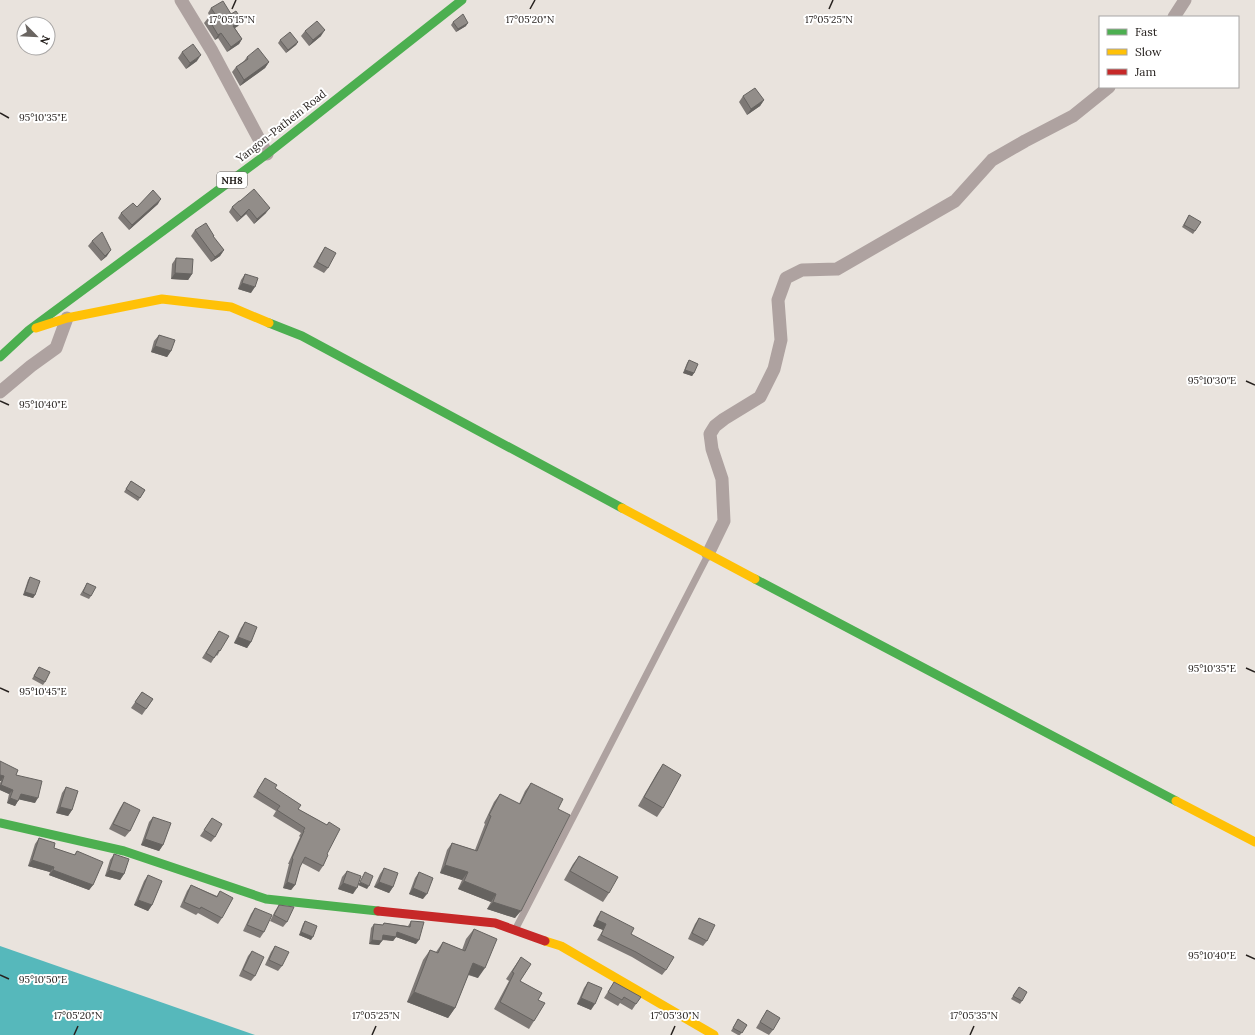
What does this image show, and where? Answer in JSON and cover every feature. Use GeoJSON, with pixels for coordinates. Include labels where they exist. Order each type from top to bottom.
{"type":"FeatureCollection","features":[{"type":"Feature","properties":{"kind":"main road","name":"Yangon-Pathein Road"},"geometry":{"type":"LineString","coordinates":[[0,357],[29,330],[266,154],[462,0]]}},
{"type":"Feature","properties":{"kind":"main road"},"geometry":{"type":"LineString","coordinates":[[29,330],[67,318],[162,299],[231,308],[302,336],[708,554],[1255,842]]}},
{"type":"Feature","properties":{"kind":"main road"},"geometry":{"type":"LineString","coordinates":[[0,823],[124,851],[266,899],[495,923],[560,946],[714,1035]]}},
{"type":"Feature","properties":{"kind":"street"},"geometry":{"type":"LineString","coordinates":[[181,0],[212,51],[266,154]]}},
{"type":"Feature","properties":{"kind":"street"},"geometry":{"type":"LineString","coordinates":[[1175,16],[1185,0]]}},
{"type":"Feature","properties":{"kind":"street"},"geometry":{"type":"LineString","coordinates":[[708,554],[724,522],[722,479],[712,449],[710,434],[715,426],[724,419],[760,397],[774,369],[781,340],[778,300],[786,278],[802,270],[837,269],[955,201],[992,160],[1073,116],[1108,88]]}},
{"type":"Feature","properties":{"kind":"street"},"geometry":{"type":"LineString","coordinates":[[0,392],[31,366],[56,348],[67,318]]}},
{"type":"Feature","properties":{"kind":"lane"},"geometry":{"type":"LineString","coordinates":[[515,930],[708,554]]}},
{"type":"Feature","properties":{"kind":"water"},"geometry":{"type":"Polygon","coordinates":[[[0,946],[255,1035],[0,1035],[0,946]]]}},
{"type":"Feature","properties":{"kind":"building"},"geometry":{"type":"Polygon","coordinates":[[[223,1],[231,14],[236,11],[242,20],[233,26],[242,39],[231,47],[221,33],[218,35],[208,18],[215,14],[211,8],[223,1]]]}},
{"type":"Feature","properties":{"kind":"building"},"geometry":{"type":"Polygon","coordinates":[[[463,14],[468,23],[458,29],[453,22],[463,14]]]}},
{"type":"Feature","properties":{"kind":"building"},"geometry":{"type":"Polygon","coordinates":[[[317,21],[325,30],[313,40],[305,31],[317,21]]]}},
{"type":"Feature","properties":{"kind":"building"},"geometry":{"type":"Polygon","coordinates":[[[290,32],[298,42],[288,50],[280,40],[290,32]]]}},
{"type":"Feature","properties":{"kind":"building"},"geometry":{"type":"Polygon","coordinates":[[[193,44],[201,55],[190,63],[182,52],[193,44]]]}},
{"type":"Feature","properties":{"kind":"building"},"geometry":{"type":"Polygon","coordinates":[[[258,48],[269,62],[244,80],[236,67],[248,59],[247,57],[258,48]]]}},
{"type":"Feature","properties":{"kind":"building"},"geometry":{"type":"Polygon","coordinates":[[[755,88],[764,100],[751,109],[743,96],[755,88]]]}},
{"type":"Feature","properties":{"kind":"building"},"geometry":{"type":"Polygon","coordinates":[[[254,189],[270,208],[257,219],[249,209],[241,217],[232,207],[254,189]]]}},
{"type":"Feature","properties":{"kind":"building"},"geometry":{"type":"Polygon","coordinates":[[[153,190],[161,199],[132,225],[121,213],[133,203],[137,207],[153,190]]]}},
{"type":"Feature","properties":{"kind":"building"},"geometry":{"type":"Polygon","coordinates":[[[1189,215],[1201,222],[1195,231],[1184,225],[1189,215]]]}},
{"type":"Feature","properties":{"kind":"building"},"geometry":{"type":"Polygon","coordinates":[[[206,223],[213,236],[224,250],[215,257],[195,230],[206,223]]]}},
{"type":"Feature","properties":{"kind":"building"},"geometry":{"type":"Polygon","coordinates":[[[102,232],[111,250],[105,256],[92,241],[102,232]]]}},
{"type":"Feature","properties":{"kind":"building"},"geometry":{"type":"Polygon","coordinates":[[[325,247],[336,253],[328,268],[317,262],[325,247]]]}},
{"type":"Feature","properties":{"kind":"building"},"geometry":{"type":"Polygon","coordinates":[[[176,258],[193,259],[192,274],[175,273],[176,258]]]}},
{"type":"Feature","properties":{"kind":"building"},"geometry":{"type":"Polygon","coordinates":[[[245,274],[258,278],[255,287],[242,283],[245,274]]]}},
{"type":"Feature","properties":{"kind":"building"},"geometry":{"type":"Polygon","coordinates":[[[159,335],[175,340],[171,351],[155,346],[159,335]]]}},
{"type":"Feature","properties":{"kind":"building"},"geometry":{"type":"Polygon","coordinates":[[[689,360],[698,364],[694,373],[685,370],[689,360]]]}},
{"type":"Feature","properties":{"kind":"building"},"geometry":{"type":"Polygon","coordinates":[[[131,481],[145,490],[140,498],[126,489],[131,481]]]}},
{"type":"Feature","properties":{"kind":"building"},"geometry":{"type":"Polygon","coordinates":[[[30,577],[40,581],[35,595],[25,592],[30,577]]]}},
{"type":"Feature","properties":{"kind":"building"},"geometry":{"type":"Polygon","coordinates":[[[87,583],[96,587],[91,596],[83,592],[87,583]]]}},
{"type":"Feature","properties":{"kind":"building"},"geometry":{"type":"Polygon","coordinates":[[[245,622],[257,627],[251,642],[238,637],[245,622]]]}},
{"type":"Feature","properties":{"kind":"building"},"geometry":{"type":"Polygon","coordinates":[[[219,631],[229,636],[214,658],[206,653],[219,631]]]}},
{"type":"Feature","properties":{"kind":"building"},"geometry":{"type":"Polygon","coordinates":[[[39,667],[50,672],[45,682],[34,676],[39,667]]]}},
{"type":"Feature","properties":{"kind":"building"},"geometry":{"type":"Polygon","coordinates":[[[142,692],[153,699],[146,709],[135,702],[142,692]]]}},
{"type":"Feature","properties":{"kind":"building"},"geometry":{"type":"Polygon","coordinates":[[[0,761],[18,770],[16,775],[42,781],[38,798],[21,794],[18,801],[10,798],[13,790],[1,785],[4,776],[0,775],[0,761]]]}},
{"type":"Feature","properties":{"kind":"building"},"geometry":{"type":"Polygon","coordinates":[[[663,764],[681,775],[663,808],[644,797],[663,764]]]}},
{"type":"Feature","properties":{"kind":"building"},"geometry":{"type":"Polygon","coordinates":[[[265,778],[277,785],[275,788],[301,805],[298,809],[327,825],[329,822],[340,829],[327,854],[328,855],[323,866],[305,857],[300,867],[295,885],[287,882],[292,858],[305,828],[277,810],[280,806],[257,791],[265,778]]]}},
{"type":"Feature","properties":{"kind":"building"},"geometry":{"type":"Polygon","coordinates":[[[531,783],[563,799],[558,809],[570,815],[521,911],[493,902],[496,894],[464,881],[468,872],[445,865],[452,843],[477,851],[491,816],[489,815],[500,794],[520,804],[531,783]]]}},
{"type":"Feature","properties":{"kind":"building"},"geometry":{"type":"Polygon","coordinates":[[[66,787],[78,791],[72,810],[60,807],[66,787]]]}},
{"type":"Feature","properties":{"kind":"building"},"geometry":{"type":"Polygon","coordinates":[[[124,802],[140,810],[130,831],[113,824],[124,802]]]}},
{"type":"Feature","properties":{"kind":"building"},"geometry":{"type":"Polygon","coordinates":[[[153,817],[171,823],[163,845],[145,839],[153,817]]]}},
{"type":"Feature","properties":{"kind":"building"},"geometry":{"type":"Polygon","coordinates":[[[212,818],[222,824],[215,837],[204,830],[212,818]]]}},
{"type":"Feature","properties":{"kind":"building"},"geometry":{"type":"Polygon","coordinates":[[[39,838],[55,843],[54,848],[75,855],[77,851],[103,862],[93,885],[53,870],[54,867],[32,860],[39,838]]]}},
{"type":"Feature","properties":{"kind":"building"},"geometry":{"type":"Polygon","coordinates":[[[114,854],[129,859],[124,874],[109,870],[114,854]]]}},
{"type":"Feature","properties":{"kind":"building"},"geometry":{"type":"Polygon","coordinates":[[[579,856],[618,877],[609,893],[570,871],[579,856]]]}},
{"type":"Feature","properties":{"kind":"building"},"geometry":{"type":"Polygon","coordinates":[[[384,868],[398,873],[393,887],[379,882],[384,868]]]}},
{"type":"Feature","properties":{"kind":"building"},"geometry":{"type":"Polygon","coordinates":[[[347,871],[361,876],[357,888],[343,883],[347,871]]]}},
{"type":"Feature","properties":{"kind":"building"},"geometry":{"type":"Polygon","coordinates":[[[365,872],[373,876],[369,886],[360,882],[365,872]]]}},
{"type":"Feature","properties":{"kind":"building"},"geometry":{"type":"Polygon","coordinates":[[[419,872],[433,878],[427,894],[413,888],[419,872]]]}},
{"type":"Feature","properties":{"kind":"building"},"geometry":{"type":"Polygon","coordinates":[[[148,875],[162,881],[152,905],[138,900],[148,875]]]}},
{"type":"Feature","properties":{"kind":"building"},"geometry":{"type":"Polygon","coordinates":[[[191,885],[217,897],[220,891],[233,898],[222,918],[201,907],[200,909],[184,902],[191,885]]]}},
{"type":"Feature","properties":{"kind":"building"},"geometry":{"type":"Polygon","coordinates":[[[279,905],[294,907],[287,922],[274,915],[279,905]]]}},
{"type":"Feature","properties":{"kind":"building"},"geometry":{"type":"Polygon","coordinates":[[[255,908],[272,915],[264,932],[247,925],[255,908]]]}},
{"type":"Feature","properties":{"kind":"building"},"geometry":{"type":"Polygon","coordinates":[[[601,911],[634,928],[631,934],[674,957],[666,970],[636,952],[601,935],[606,924],[597,920],[601,911]]]}},
{"type":"Feature","properties":{"kind":"building"},"geometry":{"type":"Polygon","coordinates":[[[699,918],[715,925],[707,941],[692,933],[699,918]]]}},
{"type":"Feature","properties":{"kind":"building"},"geometry":{"type":"Polygon","coordinates":[[[305,921],[317,926],[313,937],[301,932],[305,921]]]}},
{"type":"Feature","properties":{"kind":"building"},"geometry":{"type":"Polygon","coordinates":[[[411,921],[424,922],[419,940],[397,932],[396,937],[383,935],[382,941],[372,940],[374,924],[383,925],[384,923],[410,927],[411,921]]]}},
{"type":"Feature","properties":{"kind":"building"},"geometry":{"type":"Polygon","coordinates":[[[474,929],[497,939],[485,968],[473,963],[455,1008],[414,992],[430,950],[438,953],[443,942],[465,951],[474,929]]]}},
{"type":"Feature","properties":{"kind":"building"},"geometry":{"type":"Polygon","coordinates":[[[275,946],[289,952],[282,966],[269,960],[275,946]]]}},
{"type":"Feature","properties":{"kind":"building"},"geometry":{"type":"Polygon","coordinates":[[[252,951],[264,957],[255,976],[243,970],[252,951]]]}},
{"type":"Feature","properties":{"kind":"building"},"geometry":{"type":"Polygon","coordinates":[[[521,957],[531,964],[520,981],[542,993],[538,1000],[545,1003],[534,1021],[500,1002],[514,973],[512,972],[521,957]]]}},
{"type":"Feature","properties":{"kind":"building"},"geometry":{"type":"Polygon","coordinates":[[[588,982],[602,988],[595,1004],[581,998],[588,982]]]}},
{"type":"Feature","properties":{"kind":"building"},"geometry":{"type":"Polygon","coordinates":[[[614,982],[641,997],[636,1004],[624,997],[622,1000],[608,992],[614,982]]]}},
{"type":"Feature","properties":{"kind":"building"},"geometry":{"type":"Polygon","coordinates":[[[1019,987],[1027,992],[1022,1001],[1013,996],[1019,987]]]}},
{"type":"Feature","properties":{"kind":"building"},"geometry":{"type":"Polygon","coordinates":[[[767,1010],[780,1018],[773,1030],[760,1022],[767,1010]]]}},
{"type":"Feature","properties":{"kind":"building"},"geometry":{"type":"Polygon","coordinates":[[[738,1019],[747,1025],[742,1033],[733,1028],[738,1019]]]}},
{"type":"Feature","properties":{"kind":"traffic: fast"},"geometry":{"type":"LineString","coordinates":[[0,357],[29,330],[267,154],[462,0]]}},
{"type":"Feature","properties":{"kind":"traffic: fast"},"geometry":{"type":"LineString","coordinates":[[269,323],[302,336],[622,508]]}},
{"type":"Feature","properties":{"kind":"traffic: fast"},"geometry":{"type":"LineString","coordinates":[[755,579],[1176,801]]}},
{"type":"Feature","properties":{"kind":"traffic: fast"},"geometry":{"type":"LineString","coordinates":[[0,823],[124,851],[266,899],[378,911]]}},
{"type":"Feature","properties":{"kind":"traffic: slow"},"geometry":{"type":"LineString","coordinates":[[36,328],[67,318],[162,299],[231,307],[269,323]]}},
{"type":"Feature","properties":{"kind":"traffic: slow"},"geometry":{"type":"LineString","coordinates":[[622,508],[755,579]]}},
{"type":"Feature","properties":{"kind":"traffic: slow"},"geometry":{"type":"LineString","coordinates":[[1176,801],[1255,842]]}},
{"type":"Feature","properties":{"kind":"traffic: slow"},"geometry":{"type":"LineString","coordinates":[[545,941],[561,946],[714,1035]]}},
{"type":"Feature","properties":{"kind":"traffic: jam"},"geometry":{"type":"LineString","coordinates":[[378,911],[495,923],[545,941]]}}]}
